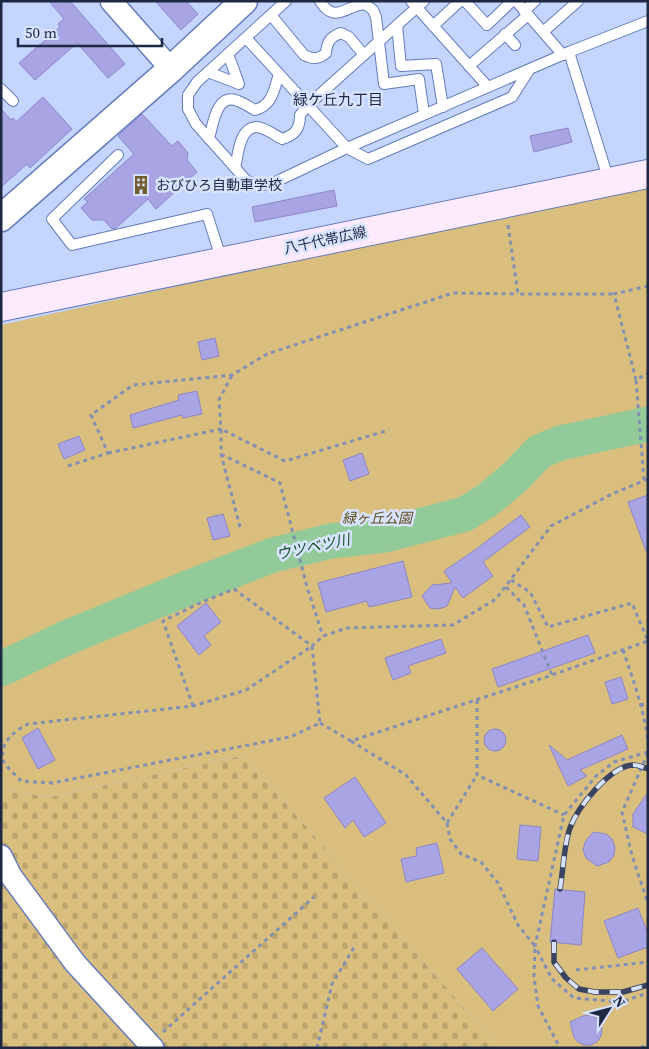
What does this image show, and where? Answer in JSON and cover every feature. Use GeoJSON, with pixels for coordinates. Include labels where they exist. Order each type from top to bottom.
{"type":"FeatureCollection","features":[{"type":"Feature","properties":{"kind":"main road","name":"八千代帯広線"},"geometry":{"type":"LineString","coordinates":[[1,307],[648,174]]}},
{"type":"Feature","properties":{"kind":"street"},"geometry":{"type":"LineString","coordinates":[[110,1],[171,69]]}},
{"type":"Feature","properties":{"kind":"street"},"geometry":{"type":"LineString","coordinates":[[1,218],[171,69],[244,1]]}},
{"type":"Feature","properties":{"kind":"street"},"geometry":{"type":"LineString","coordinates":[[1,856],[11,876],[75,962],[151,1046]]}},
{"type":"Feature","properties":{"kind":"lane"},"geometry":{"type":"LineString","coordinates":[[286,1],[197,82],[188,95],[188,109],[196,124],[246,180],[256,185],[272,184],[424,114],[566,53],[648,21]]}},
{"type":"Feature","properties":{"kind":"lane"},"geometry":{"type":"LineString","coordinates":[[320,1],[328,11],[337,14],[357,5],[365,4],[373,10],[376,17],[384,84],[419,79],[424,114]]}},
{"type":"Feature","properties":{"kind":"lane"},"geometry":{"type":"LineString","coordinates":[[433,26],[460,1]]}},
{"type":"Feature","properties":{"kind":"lane"},"geometry":{"type":"LineString","coordinates":[[465,1],[487,25],[514,1],[566,53],[610,182]]}},
{"type":"Feature","properties":{"kind":"lane"},"geometry":{"type":"LineString","coordinates":[[469,66],[506,34],[535,1]]}},
{"type":"Feature","properties":{"kind":"lane"},"geometry":{"type":"LineString","coordinates":[[543,32],[578,1]]}},
{"type":"Feature","properties":{"kind":"lane"},"geometry":{"type":"LineString","coordinates":[[235,168],[242,137],[249,129],[256,127],[266,130],[282,139],[296,133],[300,125],[300,115],[308,106],[397,25],[417,3],[433,26],[488,87]]}},
{"type":"Feature","properties":{"kind":"lane"},"geometry":{"type":"LineString","coordinates":[[271,15],[304,55],[310,58],[322,57],[326,53],[326,45],[330,38],[341,33],[349,37],[364,55]]}},
{"type":"Feature","properties":{"kind":"lane"},"geometry":{"type":"LineString","coordinates":[[397,25],[401,66],[436,64],[443,107]]}},
{"type":"Feature","properties":{"kind":"lane"},"geometry":{"type":"LineString","coordinates":[[506,34],[515,45]]}},
{"type":"Feature","properties":{"kind":"lane"},"geometry":{"type":"LineString","coordinates":[[246,38],[347,148],[368,159],[512,97],[529,70]]}},
{"type":"Feature","properties":{"kind":"lane"},"geometry":{"type":"LineString","coordinates":[[208,72],[239,84],[228,54]]}},
{"type":"Feature","properties":{"kind":"lane"},"geometry":{"type":"LineString","coordinates":[[209,138],[220,104],[228,99],[236,100],[255,110],[263,108],[270,100],[279,74]]}},
{"type":"Feature","properties":{"kind":"lane"},"geometry":{"type":"LineString","coordinates":[[1,89],[13,101]]}},
{"type":"Feature","properties":{"kind":"lane"},"geometry":{"type":"LineString","coordinates":[[118,155],[52,219],[72,245],[207,214],[222,261]]}},
{"type":"Feature","properties":{"kind":"path"},"geometry":{"type":"LineString","coordinates":[[507,222],[518,294]]}},
{"type":"Feature","properties":{"kind":"path"},"geometry":{"type":"LineString","coordinates":[[108,454],[91,415],[133,385],[232,375],[267,354],[453,293],[614,294],[648,286]]}},
{"type":"Feature","properties":{"kind":"path"},"geometry":{"type":"LineString","coordinates":[[320,723],[290,738],[52,783],[21,782],[3,761],[2,746],[12,733],[28,724],[193,706],[246,690],[312,646],[323,636],[347,628],[453,625],[496,599],[551,526],[612,494],[646,480],[636,380],[614,294]]}},
{"type":"Feature","properties":{"kind":"path"},"geometry":{"type":"LineString","coordinates":[[636,380],[648,372]]}},
{"type":"Feature","properties":{"kind":"path"},"geometry":{"type":"LineString","coordinates":[[232,375],[219,400],[221,454],[240,527]]}},
{"type":"Feature","properties":{"kind":"path"},"geometry":{"type":"LineString","coordinates":[[68,466],[108,454],[221,429],[285,461],[389,430]]}},
{"type":"Feature","properties":{"kind":"path"},"geometry":{"type":"LineString","coordinates":[[221,454],[280,483],[323,636]]}},
{"type":"Feature","properties":{"kind":"path"},"geometry":{"type":"LineString","coordinates":[[351,741],[648,641],[632,603],[548,626],[530,592],[511,580]]}},
{"type":"Feature","properties":{"kind":"path"},"geometry":{"type":"LineString","coordinates":[[506,587],[524,605],[552,674]]}},
{"type":"Feature","properties":{"kind":"path"},"geometry":{"type":"LineString","coordinates":[[193,706],[163,621],[234,589],[312,646],[320,723]]}},
{"type":"Feature","properties":{"kind":"path"},"geometry":{"type":"LineString","coordinates":[[623,650],[647,731],[648,743]]}},
{"type":"Feature","properties":{"kind":"path"},"geometry":{"type":"LineString","coordinates":[[447,823],[477,775],[477,700]]}},
{"type":"Feature","properties":{"kind":"path"},"geometry":{"type":"LineString","coordinates":[[640,705],[648,703]]}},
{"type":"Feature","properties":{"kind":"path"},"geometry":{"type":"LineString","coordinates":[[320,723],[406,775],[447,823],[450,839],[461,854],[481,862],[498,882],[518,925],[535,946],[552,979],[574,998],[621,1002],[648,993]]}},
{"type":"Feature","properties":{"kind":"path"},"geometry":{"type":"LineString","coordinates":[[560,1048],[538,1006],[534,977],[535,946],[564,815],[596,776],[614,762],[648,753]]}},
{"type":"Feature","properties":{"kind":"path"},"geometry":{"type":"LineString","coordinates":[[648,753],[622,812],[632,856],[648,903]]}},
{"type":"Feature","properties":{"kind":"path"},"geometry":{"type":"LineString","coordinates":[[477,775],[564,815]]}},
{"type":"Feature","properties":{"kind":"path"},"geometry":{"type":"LineString","coordinates":[[151,1046],[314,897]]}},
{"type":"Feature","properties":{"kind":"path"},"geometry":{"type":"LineString","coordinates":[[317,1048],[332,984],[356,944]]}},
{"type":"Feature","properties":{"kind":"path"},"geometry":{"type":"LineString","coordinates":[[576,970],[648,962]]}},
{"type":"Feature","properties":{"kind":"path"},"geometry":{"type":"LineString","coordinates":[[641,1048],[648,1043]]}},
{"type":"Feature","properties":{"kind":"green space","name":"緑ヶ丘公園"},"geometry":{"type":"Polygon","coordinates":[[[648,182],[648,1048],[499,1048],[244,755],[50,797],[1,789],[1,325],[648,182]]]}},
{"type":"Feature","properties":{"kind":"green space"},"geometry":{"type":"Polygon","coordinates":[[[244,755],[499,1048],[1,1048],[1,789],[50,797],[244,755]]]}},
{"type":"Feature","properties":{"kind":"building"},"geometry":{"type":"Polygon","coordinates":[[[49,1],[70,1],[125,64],[108,78],[77,43],[35,80],[19,63],[60,27],[58,24],[64,19],[49,1]]]}},
{"type":"Feature","properties":{"kind":"building"},"geometry":{"type":"Polygon","coordinates":[[[155,1],[186,1],[198,14],[181,30],[155,1]]]}},
{"type":"Feature","properties":{"kind":"building"},"geometry":{"type":"Polygon","coordinates":[[[43,97],[72,129],[30,168],[27,164],[1,187],[1,109],[11,120],[13,118],[16,122],[43,97]]]}},
{"type":"Feature","properties":{"kind":"building","name":"おびひろ自動車学校"},"geometry":{"type":"Polygon","coordinates":[[[142,114],[172,146],[178,141],[188,153],[187,160],[197,172],[156,209],[148,199],[116,228],[112,229],[104,220],[92,220],[81,208],[88,202],[84,199],[134,154],[118,136],[142,114]]]}},
{"type":"Feature","properties":{"kind":"building"},"geometry":{"type":"Polygon","coordinates":[[[568,128],[572,142],[534,152],[530,136],[568,128]]]}},
{"type":"Feature","properties":{"kind":"building"},"geometry":{"type":"Polygon","coordinates":[[[334,190],[337,206],[255,222],[252,207],[334,190]]]}},
{"type":"Feature","properties":{"kind":"building"},"geometry":{"type":"Polygon","coordinates":[[[215,338],[219,356],[202,360],[198,342],[215,338]]]}},
{"type":"Feature","properties":{"kind":"building"},"geometry":{"type":"Polygon","coordinates":[[[197,391],[202,414],[183,418],[182,415],[133,428],[130,415],[179,400],[178,395],[197,391]]]}},
{"type":"Feature","properties":{"kind":"building"},"geometry":{"type":"Polygon","coordinates":[[[79,436],[85,450],[64,459],[58,444],[79,436]]]}},
{"type":"Feature","properties":{"kind":"building"},"geometry":{"type":"Polygon","coordinates":[[[362,453],[369,474],[350,481],[343,460],[362,453]]]}},
{"type":"Feature","properties":{"kind":"building"},"geometry":{"type":"Polygon","coordinates":[[[648,495],[648,551],[646,551],[628,502],[648,495]]]}},
{"type":"Feature","properties":{"kind":"building"},"geometry":{"type":"Polygon","coordinates":[[[223,514],[230,536],[213,540],[207,518],[223,514]]]}},
{"type":"Feature","properties":{"kind":"building"},"geometry":{"type":"Polygon","coordinates":[[[521,515],[530,527],[483,562],[493,576],[463,598],[455,587],[447,606],[439,609],[430,608],[422,596],[432,585],[452,583],[444,571],[521,515]]]}},
{"type":"Feature","properties":{"kind":"building"},"geometry":{"type":"Polygon","coordinates":[[[403,561],[412,597],[369,607],[367,601],[326,612],[318,583],[403,561]]]}},
{"type":"Feature","properties":{"kind":"building"},"geometry":{"type":"Polygon","coordinates":[[[206,603],[221,622],[204,636],[211,645],[199,655],[177,626],[206,603]]]}},
{"type":"Feature","properties":{"kind":"building"},"geometry":{"type":"Polygon","coordinates":[[[588,635],[595,653],[498,687],[492,669],[588,635]]]}},
{"type":"Feature","properties":{"kind":"building"},"geometry":{"type":"Polygon","coordinates":[[[441,639],[446,653],[408,666],[411,673],[393,680],[385,658],[441,639]]]}},
{"type":"Feature","properties":{"kind":"building"},"geometry":{"type":"Polygon","coordinates":[[[621,677],[628,699],[612,704],[605,682],[621,677]]]}},
{"type":"Feature","properties":{"kind":"building"},"geometry":{"type":"Polygon","coordinates":[[[38,728],[55,760],[38,769],[22,738],[38,728]]]}},
{"type":"Feature","properties":{"kind":"building"},"geometry":{"type":"Polygon","coordinates":[[[495,729],[505,736],[506,740],[499,750],[495,751],[485,744],[484,740],[491,730],[495,729]]]}},
{"type":"Feature","properties":{"kind":"building"},"geometry":{"type":"Polygon","coordinates":[[[622,735],[628,749],[580,770],[587,776],[568,786],[549,745],[567,760],[622,735]]]}},
{"type":"Feature","properties":{"kind":"building"},"geometry":{"type":"Polygon","coordinates":[[[355,777],[386,823],[364,837],[353,820],[345,828],[324,798],[355,777]]]}},
{"type":"Feature","properties":{"kind":"building"},"geometry":{"type":"Polygon","coordinates":[[[648,792],[648,834],[633,827],[633,814],[648,792]]]}},
{"type":"Feature","properties":{"kind":"building"},"geometry":{"type":"Polygon","coordinates":[[[520,825],[541,827],[538,861],[517,859],[520,825]]]}},
{"type":"Feature","properties":{"kind":"building"},"geometry":{"type":"Polygon","coordinates":[[[593,832],[606,834],[612,839],[615,847],[614,855],[609,862],[597,866],[586,858],[583,850],[585,842],[593,832]]]}},
{"type":"Feature","properties":{"kind":"building"},"geometry":{"type":"Polygon","coordinates":[[[437,843],[444,873],[406,882],[401,859],[417,856],[416,848],[437,843]]]}},
{"type":"Feature","properties":{"kind":"building"},"geometry":{"type":"Polygon","coordinates":[[[555,889],[585,892],[581,945],[550,942],[555,889]]]}},
{"type":"Feature","properties":{"kind":"building"},"geometry":{"type":"Polygon","coordinates":[[[638,908],[648,934],[648,947],[618,958],[604,921],[638,908]]]}},
{"type":"Feature","properties":{"kind":"building"},"geometry":{"type":"Polygon","coordinates":[[[482,948],[518,989],[493,1011],[457,969],[482,948]]]}},
{"type":"Feature","properties":{"kind":"building"},"geometry":{"type":"Polygon","coordinates":[[[590,1015],[601,1023],[601,1036],[597,1042],[591,1045],[584,1045],[574,1037],[570,1022],[590,1015]]]}},
{"type":"Feature","properties":{"kind":"waterway","name":"ウツベツ川"},"geometry":{"type":"LineString","coordinates":[[1,669],[66,638],[273,555],[331,541],[385,535],[465,514],[489,499],[516,476],[539,452],[560,443],[648,424]]}},
{"type":"Feature","properties":{"kind":"railway"},"geometry":{"type":"LineString","coordinates":[[560,889],[570,828],[587,800],[614,772],[633,765],[648,769]]}},
{"type":"Feature","properties":{"kind":"railway"},"geometry":{"type":"LineString","coordinates":[[554,942],[554,962],[566,978],[579,989],[595,992],[623,992],[648,985]]}},
{"type":"Feature","properties":{"kind":"place","name":"おびひろ自動車学校"},"geometry":{"type":"Point","coordinates":[141,185]}},
{"type":"Feature","properties":{"kind":"district","name":"緑ケ丘九丁目"},"geometry":{"type":"Point","coordinates":[338,100]}}]}
